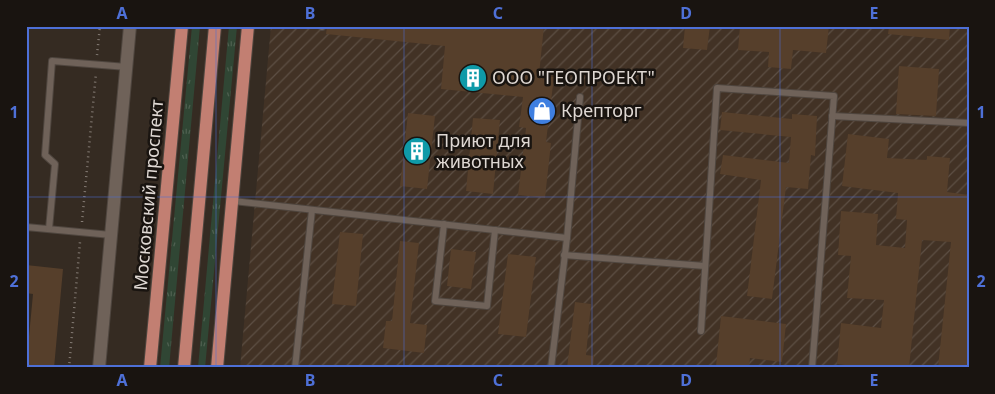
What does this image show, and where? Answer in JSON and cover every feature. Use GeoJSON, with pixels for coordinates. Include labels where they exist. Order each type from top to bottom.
{"type":"FeatureCollection","features":[{"type":"Feature","properties":{"kind":"main road","name":"Московский проспект"},"geometry":{"type":"LineString","coordinates":[[150,368],[182,26]]}},
{"type":"Feature","properties":{"kind":"main road"},"geometry":{"type":"LineString","coordinates":[[184,368],[216,26]]}},
{"type":"Feature","properties":{"kind":"main road"},"geometry":{"type":"LineString","coordinates":[[217,368],[248,26]]}},
{"type":"Feature","properties":{"kind":"street"},"geometry":{"type":"LineString","coordinates":[[99,368],[130,26]]}},
{"type":"Feature","properties":{"kind":"lane"},"geometry":{"type":"LineString","coordinates":[[49,229],[55,164],[45,155],[52,61],[126,67]]}},
{"type":"Feature","properties":{"kind":"lane"},"geometry":{"type":"LineString","coordinates":[[702,332],[717,88],[834,96],[812,368]]}},
{"type":"Feature","properties":{"kind":"lane"},"geometry":{"type":"LineString","coordinates":[[550,368],[566,238],[580,97]]}},
{"type":"Feature","properties":{"kind":"lane"},"geometry":{"type":"LineString","coordinates":[[832,116],[969,123]]}},
{"type":"Feature","properties":{"kind":"lane"},"geometry":{"type":"LineString","coordinates":[[232,201],[566,238]]}},
{"type":"Feature","properties":{"kind":"lane"},"geometry":{"type":"LineString","coordinates":[[295,368],[312,210]]}},
{"type":"Feature","properties":{"kind":"lane"},"geometry":{"type":"LineString","coordinates":[[444,224],[435,300],[487,306],[495,230]]}},
{"type":"Feature","properties":{"kind":"lane"},"geometry":{"type":"LineString","coordinates":[[26,227],[111,235]]}},
{"type":"Feature","properties":{"kind":"lane"},"geometry":{"type":"LineString","coordinates":[[564,256],[705,266]]}},
{"type":"Feature","properties":{"kind":"path"},"geometry":{"type":"LineString","coordinates":[[69,368],[100,26]]}},
{"type":"Feature","properties":{"kind":"shaded area"},"geometry":{"type":"Polygon","coordinates":[[[271,26],[969,26],[969,368],[240,368],[271,26]]]}},
{"type":"Feature","properties":{"kind":"green space"},"geometry":{"type":"Polygon","coordinates":[[[192,26],[200,26],[169,368],[160,368],[192,26]]]}},
{"type":"Feature","properties":{"kind":"green space"},"geometry":{"type":"Polygon","coordinates":[[[229,26],[237,26],[205,368],[198,368],[229,26]]]}},
{"type":"Feature","properties":{"kind":"building"},"geometry":{"type":"Polygon","coordinates":[[[327,26],[544,26],[539,75],[554,77],[546,142],[551,143],[545,198],[518,195],[526,128],[519,127],[523,97],[441,89],[445,46],[326,34],[327,26]]]}},
{"type":"Feature","properties":{"kind":"building"},"geometry":{"type":"Polygon","coordinates":[[[685,26],[710,26],[707,50],[683,48],[685,26]]]}},
{"type":"Feature","properties":{"kind":"building"},"geometry":{"type":"Polygon","coordinates":[[[740,26],[829,26],[826,53],[793,50],[791,69],[768,67],[769,52],[738,50],[740,26]]]}},
{"type":"Feature","properties":{"kind":"building"},"geometry":{"type":"Polygon","coordinates":[[[889,26],[950,26],[949,40],[888,34],[889,26]]]}},
{"type":"Feature","properties":{"kind":"building"},"geometry":{"type":"Polygon","coordinates":[[[899,66],[939,69],[936,116],[896,114],[899,66]]]}},
{"type":"Feature","properties":{"kind":"building"},"geometry":{"type":"Polygon","coordinates":[[[722,112],[792,119],[792,114],[817,116],[815,156],[811,155],[808,189],[786,187],[772,299],[747,296],[761,180],[720,174],[723,155],[789,163],[791,137],[720,130],[722,112]]]}},
{"type":"Feature","properties":{"kind":"building","name":"Приют для животных"},"geometry":{"type":"Polygon","coordinates":[[[408,113],[435,116],[427,189],[400,186],[408,113]]]}},
{"type":"Feature","properties":{"kind":"building"},"geometry":{"type":"Polygon","coordinates":[[[473,118],[500,120],[493,194],[466,191],[473,118]]]}},
{"type":"Feature","properties":{"kind":"building"},"geometry":{"type":"Polygon","coordinates":[[[848,134],[889,139],[887,158],[927,160],[927,156],[950,158],[947,192],[969,195],[969,368],[938,368],[951,242],[922,240],[909,368],[867,368],[837,364],[841,323],[881,328],[884,300],[847,298],[851,256],[838,255],[841,211],[878,214],[876,245],[905,248],[907,220],[896,219],[898,193],[842,186],[848,134]]]}},
{"type":"Feature","properties":{"kind":"building"},"geometry":{"type":"Polygon","coordinates":[[[340,232],[363,234],[356,306],[332,304],[340,232]]]}},
{"type":"Feature","properties":{"kind":"building"},"geometry":{"type":"Polygon","coordinates":[[[400,241],[419,243],[410,323],[427,325],[424,353],[383,348],[386,321],[392,321],[400,241]]]}},
{"type":"Feature","properties":{"kind":"building"},"geometry":{"type":"Polygon","coordinates":[[[451,249],[476,252],[471,289],[447,286],[451,249]]]}},
{"type":"Feature","properties":{"kind":"building"},"geometry":{"type":"Polygon","coordinates":[[[508,254],[536,257],[526,337],[498,334],[508,254]]]}},
{"type":"Feature","properties":{"kind":"building"},"geometry":{"type":"Polygon","coordinates":[[[26,265],[63,269],[54,368],[26,368],[33,294],[26,293],[26,265]]]}},
{"type":"Feature","properties":{"kind":"building"},"geometry":{"type":"Polygon","coordinates":[[[575,302],[591,304],[586,355],[594,356],[593,368],[567,368],[575,302]]]}},
{"type":"Feature","properties":{"kind":"building"},"geometry":{"type":"Polygon","coordinates":[[[721,316],[786,324],[782,362],[750,358],[749,368],[716,366],[721,316]]]}},
{"type":"Feature","properties":{"kind":"place","name":"ООО \"ГЕОПРОЕКТ\""},"geometry":{"type":"Point","coordinates":[473,78]}},
{"type":"Feature","properties":{"kind":"place","name":"Крепторг"},"geometry":{"type":"Point","coordinates":[542,111]}},
{"type":"Feature","properties":{"kind":"place","name":"Приют для животных"},"geometry":{"type":"Point","coordinates":[417,151]}}]}
